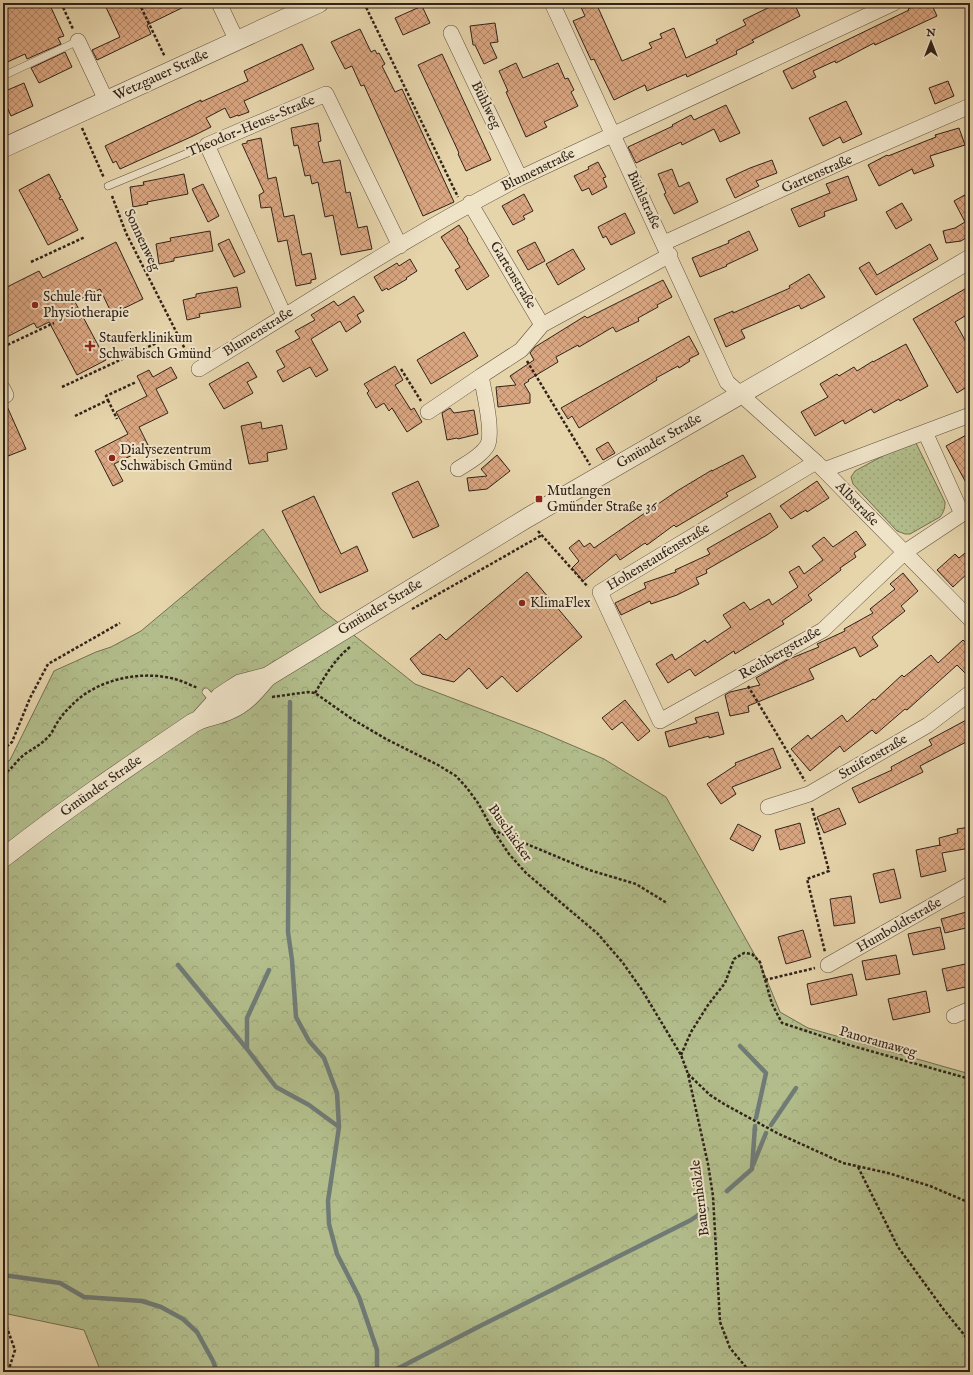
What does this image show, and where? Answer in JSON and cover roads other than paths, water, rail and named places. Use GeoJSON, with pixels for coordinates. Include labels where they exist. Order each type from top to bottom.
{"type":"FeatureCollection","features":[{"type":"Feature","properties":{"kind":"street"},"geometry":{"type":"LineString","coordinates":[[219,3],[237,40]]}},
{"type":"Feature","properties":{"kind":"street","name":"Wetzgauer Straße"},"geometry":{"type":"LineString","coordinates":[[3,148],[319,3]]}},
{"type":"Feature","properties":{"kind":"street","name":"Bühlstraße"},"geometry":{"type":"LineString","coordinates":[[552,3],[734,388]]}},
{"type":"Feature","properties":{"kind":"street","name":"Blumenstraße"},"geometry":{"type":"LineString","coordinates":[[199,369],[284,315],[467,205],[613,134],[894,3]]}},
{"type":"Feature","properties":{"kind":"street","name":"Bühlweg"},"geometry":{"type":"LineString","coordinates":[[451,33],[520,178]]}},
{"type":"Feature","properties":{"kind":"street"},"geometry":{"type":"LineString","coordinates":[[78,41],[106,100]]}},
{"type":"Feature","properties":{"kind":"street","name":"Theodor-Heuss-Straße"},"geometry":{"type":"LineString","coordinates":[[207,145],[326,94],[400,246]]}},
{"type":"Feature","properties":{"kind":"street","name":"Gartenstraße"},"geometry":{"type":"LineString","coordinates":[[467,205],[542,325],[667,249],[848,159],[970,106]]}},
{"type":"Feature","properties":{"kind":"street"},"geometry":{"type":"LineString","coordinates":[[207,145],[284,315]]}},
{"type":"Feature","properties":{"kind":"street","name":"Gmünder Straße"},"geometry":{"type":"LineString","coordinates":[[3,858],[37,831],[140,758],[201,718],[214,702],[240,684],[251,693],[267,677],[404,592],[597,477],[734,388],[970,259]]}},
{"type":"Feature","properties":{"kind":"street"},"geometry":{"type":"LineString","coordinates":[[428,412],[521,350],[542,325]]}},
{"type":"Feature","properties":{"kind":"street"},"geometry":{"type":"LineString","coordinates":[[458,469],[481,453],[488,446],[490,436],[489,425],[481,376]]}},
{"type":"Feature","properties":{"kind":"street","name":"Albstraße"},"geometry":{"type":"LineString","coordinates":[[734,388],[820,466],[970,619]]}},
{"type":"Feature","properties":{"kind":"street","name":"Hohenstaufenstraße"},"geometry":{"type":"LineString","coordinates":[[660,721],[600,592],[820,466],[925,432],[970,415]]}},
{"type":"Feature","properties":{"kind":"street","name":"Rechbergstraße"},"geometry":{"type":"LineString","coordinates":[[660,721],[823,630],[905,552],[962,514],[925,432]]}},
{"type":"Feature","properties":{"kind":"street","name":"Stuifenstraße"},"geometry":{"type":"LineString","coordinates":[[768,806],[808,794],[928,725],[970,693]]}},
{"type":"Feature","properties":{"kind":"street","name":"Humboldtstraße"},"geometry":{"type":"LineString","coordinates":[[828,965],[970,884]]}},
{"type":"Feature","properties":{"kind":"street"},"geometry":{"type":"LineString","coordinates":[[954,1016],[970,1009]]}},
{"type":"Feature","properties":{"kind":"lane"},"geometry":{"type":"LineString","coordinates":[[3,76],[78,41]]}},
{"type":"Feature","properties":{"kind":"lane","name":"Theodor-Heuss-Straße"},"geometry":{"type":"LineString","coordinates":[[108,186],[207,145]]}},
{"type":"Feature","properties":{"kind":"waterway"},"geometry":{"type":"LineString","coordinates":[[290,702],[288,932],[292,960],[296,1017],[309,1041],[324,1058],[337,1093],[339,1127],[328,1201],[329,1224],[337,1254],[359,1297],[377,1350],[377,1372]]}},
{"type":"Feature","properties":{"kind":"waterway"},"geometry":{"type":"LineString","coordinates":[[178,965],[276,1087],[309,1105],[339,1127]]}},
{"type":"Feature","properties":{"kind":"waterway"},"geometry":{"type":"LineString","coordinates":[[247,1049],[247,1018],[269,970]]}},
{"type":"Feature","properties":{"kind":"waterway"},"geometry":{"type":"LineString","coordinates":[[740,1046],[766,1073],[756,1118]]}},
{"type":"Feature","properties":{"kind":"waterway"},"geometry":{"type":"LineString","coordinates":[[771,1125],[796,1088]]}},
{"type":"Feature","properties":{"kind":"waterway"},"geometry":{"type":"LineString","coordinates":[[727,1191],[752,1169],[755,1126]]}},
{"type":"Feature","properties":{"kind":"waterway"},"geometry":{"type":"LineString","coordinates":[[753,1165],[766,1133]]}},
{"type":"Feature","properties":{"kind":"waterway"},"geometry":{"type":"LineString","coordinates":[[391,1372],[691,1220],[707,1209]]}},
{"type":"Feature","properties":{"kind":"waterway"},"geometry":{"type":"LineString","coordinates":[[3,1275],[60,1283],[84,1297],[142,1301],[161,1307],[183,1319],[197,1332],[213,1361],[217,1372]]}},
{"type":"Feature","properties":{"kind":"place","name":"Schule für Physiotherapie"},"geometry":{"type":"Point","coordinates":[35,305]}},
{"type":"Feature","properties":{"kind":"place","name":"Stauferklinikum Schwäbisch Gmünd"},"geometry":{"type":"Point","coordinates":[90,346]}},
{"type":"Feature","properties":{"kind":"place","name":"Dialysezentrum Schwäbisch Gmünd"},"geometry":{"type":"Point","coordinates":[112,458]}},
{"type":"Feature","properties":{"kind":"place","name":"Mutlangen Gmünder Straße 36"},"geometry":{"type":"Point","coordinates":[539,499]}},
{"type":"Feature","properties":{"kind":"place","name":"KlimaFlex"},"geometry":{"type":"Point","coordinates":[522,603]}}]}
